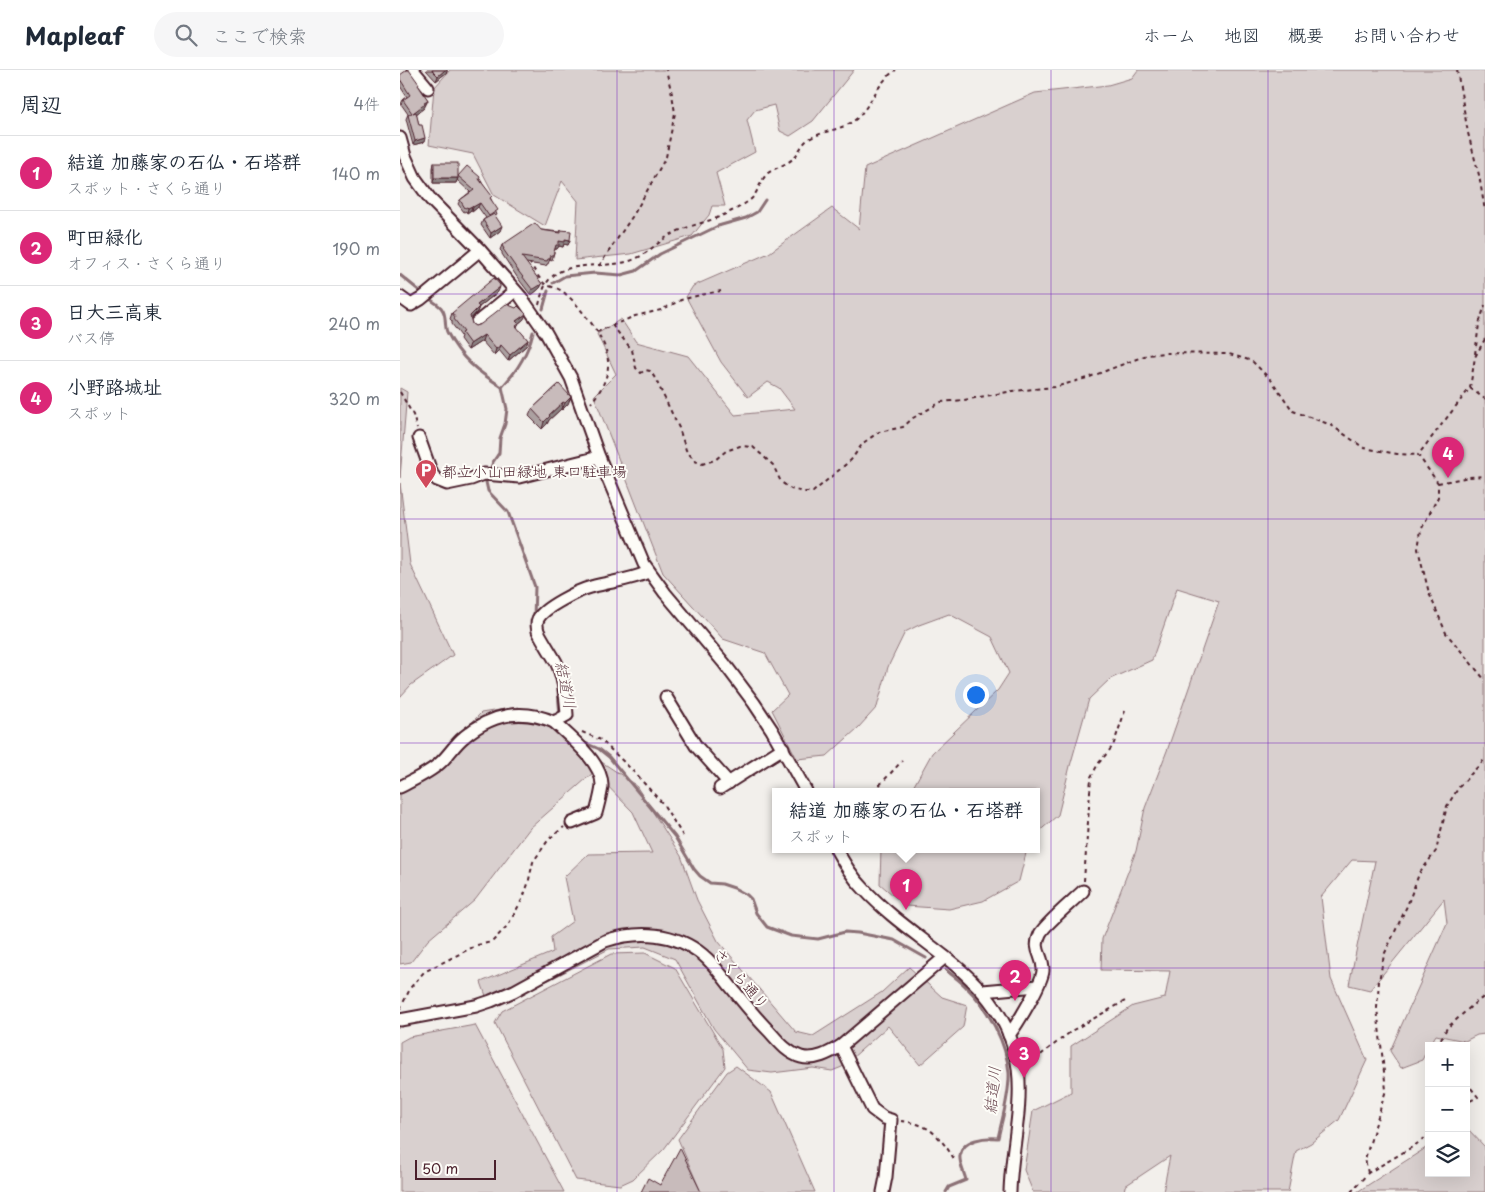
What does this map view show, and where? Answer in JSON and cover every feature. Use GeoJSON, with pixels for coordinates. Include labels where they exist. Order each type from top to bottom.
{"type":"FeatureCollection","features":[{"type":"Feature","properties":{"kind":"street"},"geometry":{"type":"LineString","coordinates":[[413,70],[428,88]]}},
{"type":"Feature","properties":{"kind":"street"},"geometry":{"type":"LineString","coordinates":[[400,138],[405,156],[415,178],[431,200],[480,250],[536,318],[571,378],[599,457],[648,572],[754,703],[783,748],[804,788]]}},
{"type":"Feature","properties":{"kind":"street"},"geometry":{"type":"LineString","coordinates":[[400,296],[411,305],[421,299],[480,250]]}},
{"type":"Feature","properties":{"kind":"street"},"geometry":{"type":"LineString","coordinates":[[476,324],[515,291]]}},
{"type":"Feature","properties":{"kind":"street"},"geometry":{"type":"LineString","coordinates":[[419,438],[432,474],[437,480],[447,484],[488,474],[519,478],[599,457]]}},
{"type":"Feature","properties":{"kind":"street"},"geometry":{"type":"LineString","coordinates":[[572,823],[596,813],[602,786],[600,774],[592,760],[575,741],[561,719],[566,696],[560,673],[556,661],[536,625],[541,614],[583,590],[636,578],[648,572]]}},
{"type":"Feature","properties":{"kind":"street"},"geometry":{"type":"LineString","coordinates":[[666,697],[696,746],[724,786],[783,748]]}},
{"type":"Feature","properties":{"kind":"street"},"geometry":{"type":"LineString","coordinates":[[400,787],[441,762],[463,738],[488,720],[500,716],[524,715],[561,719]]}},
{"type":"Feature","properties":{"kind":"street"},"geometry":{"type":"LineString","coordinates":[[838,853],[851,874],[870,896],[966,974],[983,991],[998,1012],[1009,1035],[1018,1066],[1019,1107],[1010,1192]]}},
{"type":"Feature","properties":{"kind":"street"},"geometry":{"type":"LineString","coordinates":[[1009,1035],[1020,1020],[1043,973],[1043,963],[1037,950],[1040,932],[1083,891]]}},
{"type":"Feature","properties":{"kind":"street","name":"さくら通り"},"geometry":{"type":"LineString","coordinates":[[400,1020],[476,1006],[491,1001],[514,991],[605,941],[622,936],[649,934],[667,937],[695,949],[705,957],[787,1050],[800,1057],[812,1058],[828,1054],[841,1046],[945,957]]}},
{"type":"Feature","properties":{"kind":"street"},"geometry":{"type":"LineString","coordinates":[[983,991],[1037,986]]}},
{"type":"Feature","properties":{"kind":"street"},"geometry":{"type":"LineString","coordinates":[[841,1046],[872,1109],[884,1118],[891,1120],[883,1192]]}},
{"type":"Feature","properties":{"kind":"path"},"geometry":{"type":"LineString","coordinates":[[599,266],[634,214],[666,157],[674,113],[672,94],[666,70]]}},
{"type":"Feature","properties":{"kind":"path"},"geometry":{"type":"LineString","coordinates":[[536,318],[546,284],[558,272],[634,259],[673,234],[718,217],[745,202],[753,197],[760,182],[769,173],[788,162],[810,138],[850,123],[861,114],[876,91],[896,70]]}},
{"type":"Feature","properties":{"kind":"path"},"geometry":{"type":"LineString","coordinates":[[1457,70],[1485,211]]}},
{"type":"Feature","properties":{"kind":"path"},"geometry":{"type":"LineString","coordinates":[[528,260],[546,284],[558,289],[576,303],[597,332],[607,351],[606,379],[598,395],[583,413]]}},
{"type":"Feature","properties":{"kind":"path"},"geometry":{"type":"LineString","coordinates":[[597,332],[635,316],[661,310],[681,300],[721,291]]}},
{"type":"Feature","properties":{"kind":"path"},"geometry":{"type":"LineString","coordinates":[[1418,455],[1470,388],[1479,324],[1485,305]]}},
{"type":"Feature","properties":{"kind":"path"},"geometry":{"type":"LineString","coordinates":[[612,325],[632,350],[636,368],[641,373],[645,370],[650,371],[655,378],[679,428],[686,450],[695,461],[702,464],[715,460],[726,451],[740,446],[753,447],[773,466],[781,482],[791,489],[803,492],[812,492],[824,483],[851,460],[863,443],[879,432],[903,427],[912,418],[941,402],[1013,391],[1056,387],[1087,378],[1147,355],[1163,352],[1229,354],[1252,361],[1272,381],[1293,410],[1331,425],[1364,448],[1397,454],[1418,455]]}},
{"type":"Feature","properties":{"kind":"path"},"geometry":{"type":"LineString","coordinates":[[1475,357],[1485,339]]}},
{"type":"Feature","properties":{"kind":"path"},"geometry":{"type":"LineString","coordinates":[[1470,388],[1485,399]]}},
{"type":"Feature","properties":{"kind":"path"},"geometry":{"type":"LineString","coordinates":[[400,392],[412,415],[419,438]]}},
{"type":"Feature","properties":{"kind":"path"},"geometry":{"type":"LineString","coordinates":[[1418,455],[1438,483],[1438,497],[1421,530],[1418,549],[1429,593],[1446,633],[1485,680]]}},
{"type":"Feature","properties":{"kind":"path"},"geometry":{"type":"LineString","coordinates":[[1438,483],[1485,476]]}},
{"type":"Feature","properties":{"kind":"path"},"geometry":{"type":"LineString","coordinates":[[1083,891],[1091,777],[1098,764],[1113,746],[1126,711]]}},
{"type":"Feature","properties":{"kind":"path"},"geometry":{"type":"LineString","coordinates":[[561,719],[582,732],[601,740],[663,804],[683,836]]}},
{"type":"Feature","properties":{"kind":"path"},"geometry":{"type":"LineString","coordinates":[[1368,1173],[1365,1158],[1386,1090],[1377,1008],[1384,954],[1407,906],[1419,874],[1436,850],[1447,806],[1459,787],[1485,759]]}},
{"type":"Feature","properties":{"kind":"path"},"geometry":{"type":"LineString","coordinates":[[877,788],[902,761]]}},
{"type":"Feature","properties":{"kind":"path"},"geometry":{"type":"LineString","coordinates":[[400,1011],[411,988],[424,972],[477,945],[492,942],[508,925],[523,898],[533,862],[549,839],[572,823]]}},
{"type":"Feature","properties":{"kind":"path"},"geometry":{"type":"LineString","coordinates":[[1439,1042],[1447,1028],[1485,996]]}},
{"type":"Feature","properties":{"kind":"path"},"geometry":{"type":"LineString","coordinates":[[1018,1066],[1034,1060],[1073,1030],[1125,1001]]}},
{"type":"Feature","properties":{"kind":"path"},"geometry":{"type":"LineString","coordinates":[[1470,1087],[1478,1098],[1470,1101]]}},
{"type":"Feature","properties":{"kind":"path"},"geometry":{"type":"LineString","coordinates":[[891,1120],[911,1122],[926,1127],[941,1139],[955,1160]]}},
{"type":"Feature","properties":{"kind":"path"},"geometry":{"type":"LineString","coordinates":[[1351,1192],[1368,1173],[1425,1138]]}},
{"type":"Feature","properties":{"kind":"shaded area"},"geometry":{"type":"Polygon","coordinates":[[[450,70],[854,70],[813,121],[790,136],[780,131],[774,105],[755,110],[747,120],[755,152],[716,173],[725,206],[712,206],[709,215],[692,236],[631,254],[575,260],[578,201],[562,181],[545,226],[494,195],[473,154],[429,145],[434,88],[450,70]]]}},
{"type":"Feature","properties":{"kind":"shaded area"},"geometry":{"type":"Polygon","coordinates":[[[1138,70],[1485,70],[1485,1034],[1477,1035],[1465,1041],[1436,1035],[1432,1042],[1425,1042],[1425,1054],[1422,1060],[1401,1068],[1390,1051],[1447,923],[1444,899],[1370,990],[1349,985],[1375,861],[1352,860],[1321,897],[1331,979],[1367,1060],[1339,1120],[1311,1143],[1296,1151],[1288,1192],[1163,1192],[1170,1156],[1125,1186],[1124,1192],[1033,1192],[1024,1170],[1033,1111],[1071,1092],[1071,1046],[1133,1006],[1165,998],[1170,971],[1101,970],[1102,939],[1136,851],[1145,808],[1219,601],[1177,588],[1152,660],[1110,679],[1089,699],[1058,815],[1040,831],[1040,788],[913,788],[932,753],[998,690],[1009,673],[992,637],[949,614],[905,632],[888,667],[877,707],[858,728],[827,756],[797,759],[772,710],[788,695],[765,653],[723,639],[663,573],[594,396],[616,374],[597,334],[621,319],[636,342],[688,356],[735,415],[795,409],[779,388],[768,382],[748,397],[721,362],[686,297],[693,286],[769,253],[832,208],[859,229],[865,168],[1035,93],[1108,85],[1132,78],[1138,70]]]}},
{"type":"Feature","properties":{"kind":"shaded area"},"geometry":{"type":"Polygon","coordinates":[[[400,388],[407,392],[400,478],[400,388]]]}},
{"type":"Feature","properties":{"kind":"shaded area"},"geometry":{"type":"Polygon","coordinates":[[[400,483],[410,564],[453,655],[411,685],[400,697],[400,483]]]}},
{"type":"Feature","properties":{"kind":"shaded area"},"geometry":{"type":"Polygon","coordinates":[[[518,707],[635,784],[681,856],[697,900],[718,941],[796,1032],[813,1036],[882,992],[909,967],[942,997],[967,1005],[963,1027],[920,1065],[888,1026],[842,1067],[832,1071],[813,1068],[772,1073],[748,1070],[714,1029],[675,959],[645,947],[609,949],[551,979],[490,1007],[481,982],[553,952],[551,937],[573,921],[564,877],[588,854],[652,853],[633,812],[594,772],[530,828],[475,900],[428,940],[411,962],[400,964],[400,781],[438,757],[481,713],[518,707]]]}},
{"type":"Feature","properties":{"kind":"shaded area"},"geometry":{"type":"Polygon","coordinates":[[[881,853],[1026,853],[1019,881],[983,901],[949,909],[906,906],[880,884],[881,853]]]}},
{"type":"Feature","properties":{"kind":"shaded area"},"geometry":{"type":"Polygon","coordinates":[[[645,953],[675,968],[723,1049],[725,1067],[664,1149],[633,1179],[620,1185],[576,1180],[495,1023],[502,1011],[611,954],[645,953]]]}},
{"type":"Feature","properties":{"kind":"shaded area"},"geometry":{"type":"Polygon","coordinates":[[[475,1025],[564,1192],[400,1192],[400,1042],[409,1037],[475,1025]]]}},
{"type":"Feature","properties":{"kind":"shaded area"},"geometry":{"type":"Polygon","coordinates":[[[736,1066],[771,1092],[815,1192],[701,1192],[678,1139],[727,1072],[736,1066]]]}},
{"type":"Feature","properties":{"kind":"shaded area"},"geometry":{"type":"Polygon","coordinates":[[[1470,1131],[1485,1147],[1485,1192],[1357,1192],[1425,1149],[1425,1177],[1470,1177],[1470,1131]]]}},
{"type":"Feature","properties":{"kind":"building"},"geometry":{"type":"Polygon","coordinates":[[[409,70],[419,84],[428,100],[413,113],[416,112],[425,138],[415,141],[408,115],[412,113],[403,100],[410,95],[400,79],[400,75],[409,70]]]}},
{"type":"Feature","properties":{"kind":"building"},"geometry":{"type":"Polygon","coordinates":[[[432,70],[445,70],[438,76],[432,70]]]}},
{"type":"Feature","properties":{"kind":"building"},"geometry":{"type":"Polygon","coordinates":[[[434,163],[458,163],[458,178],[434,178],[434,163]]]}},
{"type":"Feature","properties":{"kind":"building"},"geometry":{"type":"Polygon","coordinates":[[[467,166],[480,177],[479,179],[492,196],[490,198],[498,210],[489,216],[480,203],[473,207],[465,208],[460,200],[474,190],[458,176],[467,166]]]}},
{"type":"Feature","properties":{"kind":"building"},"geometry":{"type":"Polygon","coordinates":[[[494,214],[502,226],[491,233],[483,220],[494,214]]]}},
{"type":"Feature","properties":{"kind":"building"},"geometry":{"type":"Polygon","coordinates":[[[535,223],[541,230],[561,233],[561,230],[571,231],[570,240],[565,239],[565,242],[559,241],[559,245],[556,245],[553,255],[547,261],[522,257],[542,284],[532,289],[502,245],[535,223]]]}},
{"type":"Feature","properties":{"kind":"building"},"geometry":{"type":"Polygon","coordinates":[[[494,278],[500,287],[477,305],[479,307],[470,316],[472,324],[475,326],[481,324],[506,304],[516,308],[518,306],[526,314],[516,321],[519,324],[516,326],[528,340],[510,355],[501,345],[496,349],[484,335],[470,344],[452,313],[494,278]]]}},
{"type":"Feature","properties":{"kind":"building"},"geometry":{"type":"Polygon","coordinates":[[[559,384],[571,397],[565,403],[563,402],[544,422],[532,409],[559,384]]]}},
{"type":"Feature","properties":{"kind":"building"},"geometry":{"type":"Polygon","coordinates":[[[680,1148],[701,1192],[641,1192],[648,1178],[660,1185],[680,1148]]]}},
{"type":"Feature","properties":{"kind":"waterway"},"geometry":{"type":"LineString","coordinates":[[553,283],[565,276],[595,273],[621,275],[636,271],[660,254],[718,226],[746,218],[757,212],[765,200]]}},
{"type":"Feature","properties":{"kind":"waterway","name":"結道川"},"geometry":{"type":"LineString","coordinates":[[400,275],[421,292]]}},
{"type":"Feature","properties":{"kind":"waterway"},"geometry":{"type":"LineString","coordinates":[[543,309],[548,291]]}},
{"type":"Feature","properties":{"kind":"waterway","name":"結道川"},"geometry":{"type":"LineString","coordinates":[[430,299],[444,311],[447,332],[458,350],[477,370],[502,387],[507,409],[505,424],[500,438],[499,453],[493,462],[486,482],[488,491],[508,512],[535,587],[534,617]]}},
{"type":"Feature","properties":{"kind":"waterway"},"geometry":{"type":"LineString","coordinates":[[502,387],[521,362],[533,332]]}},
{"type":"Feature","properties":{"kind":"waterway","name":"結道川"},"geometry":{"type":"LineString","coordinates":[[557,680],[560,716]]}},
{"type":"Feature","properties":{"kind":"waterway","name":"結道川"},"geometry":{"type":"LineString","coordinates":[[581,741],[599,749],[609,757],[675,837],[700,876],[710,883],[722,884],[747,895],[751,899],[756,913],[767,927],[791,936],[818,939],[845,932],[894,940],[926,958]]}},
{"type":"Feature","properties":{"kind":"waterway","name":"結道川"},"geometry":{"type":"LineString","coordinates":[[946,970],[975,996],[989,1016],[1005,1050],[1009,1081],[998,1138],[975,1140],[965,1146],[960,1159],[966,1180],[949,1187],[946,1192]]}},
{"type":"Feature","properties":{"kind":"place","name":"小野路城址"},"geometry":{"type":"Point","coordinates":[1448,478]}},
{"type":"Feature","properties":{"kind":"place","name":"都立小山田緑地 東口駐車場"},"geometry":{"type":"Point","coordinates":[426,489]}},
{"type":"Feature","properties":{"kind":"place","name":"結道 加藤家の石仏・石塔群"},"geometry":{"type":"Point","coordinates":[906,910]}},
{"type":"Feature","properties":{"kind":"place","name":"町田緑化"},"geometry":{"type":"Point","coordinates":[1015,1001]}},
{"type":"Feature","properties":{"kind":"place","name":"日大三高東"},"geometry":{"type":"Point","coordinates":[1024,1078]}}]}
